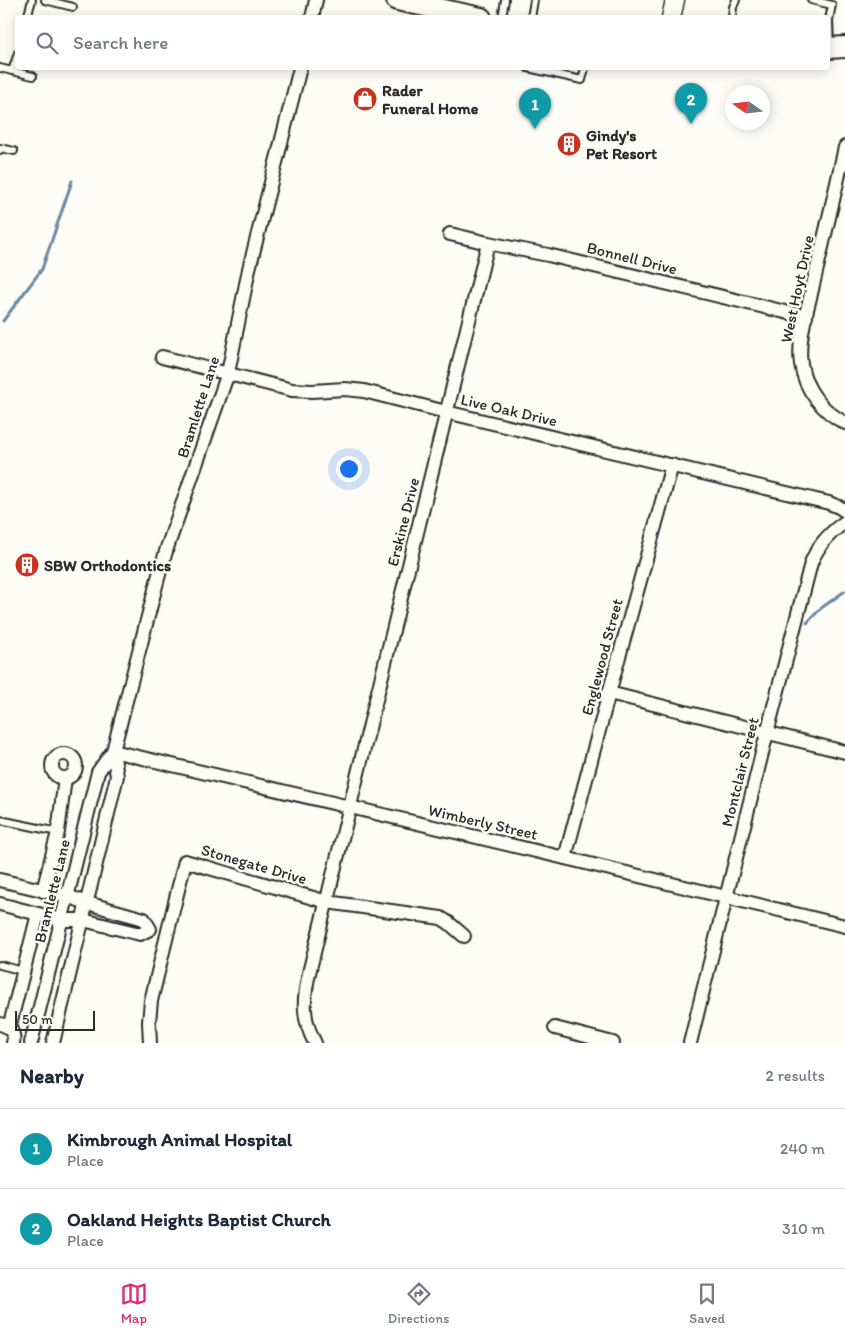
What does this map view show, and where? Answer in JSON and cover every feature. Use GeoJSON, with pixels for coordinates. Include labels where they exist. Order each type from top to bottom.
{"type":"FeatureCollection","features":[{"type":"Feature","properties":{"kind":"main road"},"geometry":{"type":"LineString","coordinates":[[397,0],[467,15]]}},
{"type":"Feature","properties":{"kind":"street"},"geometry":{"type":"LineString","coordinates":[[313,15],[316,0]]}},
{"type":"Feature","properties":{"kind":"street"},"geometry":{"type":"LineString","coordinates":[[672,15],[675,0]]}},
{"type":"Feature","properties":{"kind":"street","name":"Bramlette Lane"},"geometry":{"type":"LineString","coordinates":[[31,1043],[98,772],[113,752],[167,548],[228,373],[250,269],[300,70]]}},
{"type":"Feature","properties":{"kind":"street","name":"West Hoyt Drive"},"geometry":{"type":"LineString","coordinates":[[845,147],[806,317],[800,352],[801,366],[813,395],[824,407],[845,422]]}},
{"type":"Feature","properties":{"kind":"street","name":"Bonnell Drive"},"geometry":{"type":"LineString","coordinates":[[450,234],[548,255],[806,317]]}},
{"type":"Feature","properties":{"kind":"street","name":"Erskine Drive"},"geometry":{"type":"LineString","coordinates":[[350,808],[488,243]]}},
{"type":"Feature","properties":{"kind":"street","name":"Live Oak Drive"},"geometry":{"type":"LineString","coordinates":[[162,357],[283,388],[301,391],[345,389],[364,391],[829,503],[845,511]]}},
{"type":"Feature","properties":{"kind":"street","name":"Englewood Street"},"geometry":{"type":"LineString","coordinates":[[566,858],[672,465]]}},
{"type":"Feature","properties":{"kind":"street","name":"Montclair Street"},"geometry":{"type":"LineString","coordinates":[[690,1043],[804,587],[813,557],[823,541],[845,522]]}},
{"type":"Feature","properties":{"kind":"street"},"geometry":{"type":"LineString","coordinates":[[609,694],[845,752]]}},
{"type":"Feature","properties":{"kind":"street","name":"Bramlette Lane"},"geometry":{"type":"LineString","coordinates":[[52,1043],[117,776],[113,752]]}},
{"type":"Feature","properties":{"kind":"street","name":"Wimberly Street"},"geometry":{"type":"LineString","coordinates":[[113,752],[566,858],[845,926]]}},
{"type":"Feature","properties":{"kind":"street"},"geometry":{"type":"LineString","coordinates":[[43,891],[58,832],[65,778]]}},
{"type":"Feature","properties":{"kind":"street"},"geometry":{"type":"LineString","coordinates":[[315,1043],[307,1025],[305,1013],[308,973],[350,808]]}},
{"type":"Feature","properties":{"kind":"street","name":"Stonegate Drive"},"geometry":{"type":"LineString","coordinates":[[150,1043],[150,1009],[185,861],[327,902]]}},
{"type":"Feature","properties":{"kind":"street"},"geometry":{"type":"LineString","coordinates":[[0,880],[67,896],[144,918],[150,929]]}},
{"type":"Feature","properties":{"kind":"street"},"geometry":{"type":"LineString","coordinates":[[327,902],[435,917],[449,923],[464,936]]}},
{"type":"Feature","properties":{"kind":"street"},"geometry":{"type":"LineString","coordinates":[[0,904],[61,920],[82,920],[140,934],[150,929],[168,933]]}},
{"type":"Feature","properties":{"kind":"street"},"geometry":{"type":"LineString","coordinates":[[13,1043],[14,1035],[4,1026],[24,971],[38,914]]}},
{"type":"Feature","properties":{"kind":"street"},"geometry":{"type":"LineString","coordinates":[[555,1028],[613,1043]]}},
{"type":"Feature","properties":{"kind":"lane"},"geometry":{"type":"LineString","coordinates":[[28,15],[32,0]]}},
{"type":"Feature","properties":{"kind":"lane"},"geometry":{"type":"LineString","coordinates":[[45,0],[74,7]]}},
{"type":"Feature","properties":{"kind":"lane"},"geometry":{"type":"LineString","coordinates":[[502,15],[505,0]]}},
{"type":"Feature","properties":{"kind":"lane"},"geometry":{"type":"LineString","coordinates":[[532,15],[534,0]]}},
{"type":"Feature","properties":{"kind":"lane"},"geometry":{"type":"LineString","coordinates":[[732,15],[736,0]]}},
{"type":"Feature","properties":{"kind":"lane"},"geometry":{"type":"LineString","coordinates":[[811,0],[832,5],[830,15]]}},
{"type":"Feature","properties":{"kind":"lane"},"geometry":{"type":"LineString","coordinates":[[830,25],[834,47]]}},
{"type":"Feature","properties":{"kind":"lane"},"geometry":{"type":"LineString","coordinates":[[12,72],[15,62]]}},
{"type":"Feature","properties":{"kind":"lane"},"geometry":{"type":"LineString","coordinates":[[0,68],[33,76]]}},
{"type":"Feature","properties":{"kind":"lane"},"geometry":{"type":"LineString","coordinates":[[537,70],[582,80],[584,70]]}},
{"type":"Feature","properties":{"kind":"lane"},"geometry":{"type":"LineString","coordinates":[[0,148],[14,151]]}},
{"type":"Feature","properties":{"kind":"lane"},"geometry":{"type":"LineString","coordinates":[[0,820],[58,832]]}},
{"type":"Feature","properties":{"kind":"lane"},"geometry":{"type":"LineString","coordinates":[[0,965],[24,971]]}},
{"type":"Feature","properties":{"kind":"waterway"},"geometry":{"type":"LineString","coordinates":[[3,321],[42,269],[72,181]]}},
{"type":"Feature","properties":{"kind":"waterway"},"geometry":{"type":"LineString","coordinates":[[807,623],[820,609],[845,591]]}},
{"type":"Feature","properties":{"kind":"place","name":"Rader Funeral Home"},"geometry":{"type":"Point","coordinates":[365,99]}},
{"type":"Feature","properties":{"kind":"place","name":"Oakland Heights Baptist Church"},"geometry":{"type":"Point","coordinates":[691,124]}},
{"type":"Feature","properties":{"kind":"place","name":"Kimbrough Animal Hospital"},"geometry":{"type":"Point","coordinates":[535,129]}},
{"type":"Feature","properties":{"kind":"place","name":"Gindy's Pet Resort"},"geometry":{"type":"Point","coordinates":[569,144]}},
{"type":"Feature","properties":{"kind":"place","name":"SBW Orthodontics"},"geometry":{"type":"Point","coordinates":[27,565]}}]}
